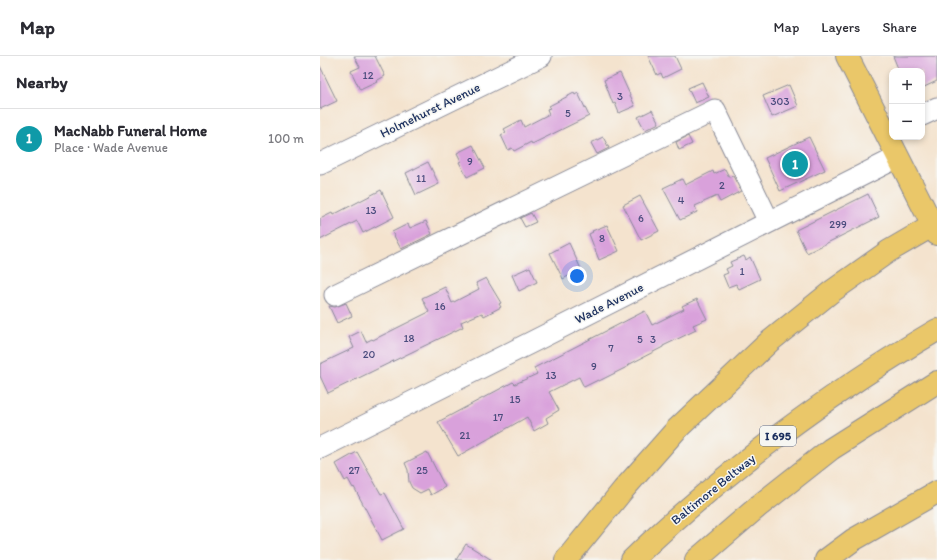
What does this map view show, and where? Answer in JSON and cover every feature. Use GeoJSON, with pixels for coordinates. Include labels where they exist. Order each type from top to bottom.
{"type":"FeatureCollection","features":[{"type":"Feature","properties":{"kind":"main road"},"geometry":{"type":"LineString","coordinates":[[566,560],[623,490],[676,430],[769,342],[837,287],[889,251],[936,227],[898,157],[888,129],[847,56]]}},
{"type":"Feature","properties":{"kind":"main road","name":"Baltimore Beltway"},"geometry":{"type":"LineString","coordinates":[[632,560],[664,529],[728,474],[806,416],[896,354],[937,330]]}},
{"type":"Feature","properties":{"kind":"main road"},"geometry":{"type":"LineString","coordinates":[[696,560],[760,505],[831,449],[937,382]]}},
{"type":"Feature","properties":{"kind":"main road"},"geometry":{"type":"LineString","coordinates":[[826,560],[853,540],[937,492]]}},
{"type":"Feature","properties":{"kind":"street","name":"Holmehurst Avenue"},"geometry":{"type":"LineString","coordinates":[[320,164],[541,56]]}},
{"type":"Feature","properties":{"kind":"street"},"geometry":{"type":"LineString","coordinates":[[925,114],[937,108]]}},
{"type":"Feature","properties":{"kind":"street"},"geometry":{"type":"LineString","coordinates":[[335,295],[715,110],[769,222]]}},
{"type":"Feature","properties":{"kind":"street","name":"Wade Avenue"},"geometry":{"type":"LineString","coordinates":[[320,448],[898,157]]}},
{"type":"Feature","properties":{"kind":"building"},"geometry":{"type":"Polygon","coordinates":[[[354,56],[375,56],[385,76],[376,81],[377,82],[360,90],[351,71],[360,67],[354,56]]]}},
{"type":"Feature","properties":{"kind":"building"},"geometry":{"type":"Polygon","coordinates":[[[648,56],[675,56],[681,69],[663,78],[661,73],[657,75],[648,56]]]}},
{"type":"Feature","properties":{"kind":"building"},"geometry":{"type":"Polygon","coordinates":[[[893,56],[937,56],[937,81],[925,87],[925,68],[898,68],[893,56]]]}},
{"type":"Feature","properties":{"kind":"building"},"geometry":{"type":"Polygon","coordinates":[[[320,66],[337,101],[320,109],[320,66]]]}},
{"type":"Feature","properties":{"kind":"building"},"geometry":{"type":"Polygon","coordinates":[[[620,73],[635,106],[619,113],[615,103],[613,104],[604,80],[620,73]]]}},
{"type":"Feature","properties":{"kind":"building"},"geometry":{"type":"Polygon","coordinates":[[[702,82],[709,97],[695,103],[688,88],[702,82]]]}},
{"type":"Feature","properties":{"kind":"building"},"geometry":{"type":"Polygon","coordinates":[[[789,85],[798,106],[772,117],[763,96],[789,85]]]}},
{"type":"Feature","properties":{"kind":"building"},"geometry":{"type":"Polygon","coordinates":[[[574,93],[575,95],[578,93],[589,116],[532,144],[531,142],[514,151],[512,148],[508,150],[501,135],[506,132],[504,129],[521,120],[524,127],[549,114],[547,109],[550,108],[549,106],[574,93]]]}},
{"type":"Feature","properties":{"kind":"building"},"geometry":{"type":"Polygon","coordinates":[[[652,110],[659,123],[645,130],[638,117],[652,110]]]}},
{"type":"Feature","properties":{"kind":"building"},"geometry":{"type":"Polygon","coordinates":[[[688,136],[692,144],[679,150],[676,142],[688,136]]]}},
{"type":"Feature","properties":{"kind":"building"},"geometry":{"type":"Polygon","coordinates":[[[603,137],[609,148],[597,154],[591,143],[603,137]]]}},
{"type":"Feature","properties":{"kind":"building"},"geometry":{"type":"Polygon","coordinates":[[[809,137],[825,170],[780,191],[765,158],[809,137]]]}},
{"type":"Feature","properties":{"kind":"building"},"geometry":{"type":"Polygon","coordinates":[[[473,145],[485,168],[467,177],[459,162],[461,161],[457,153],[473,145]]]}},
{"type":"Feature","properties":{"kind":"building"},"geometry":{"type":"Polygon","coordinates":[[[428,162],[439,184],[416,195],[406,173],[428,162]]]}},
{"type":"Feature","properties":{"kind":"building"},"geometry":{"type":"Polygon","coordinates":[[[725,169],[729,177],[733,176],[741,191],[720,202],[717,196],[695,206],[697,212],[680,220],[663,188],[682,179],[685,185],[713,171],[714,174],[725,169]]]}},
{"type":"Feature","properties":{"kind":"building"},"geometry":{"type":"Polygon","coordinates":[[[381,190],[394,217],[363,233],[357,221],[320,240],[320,219],[332,213],[333,215],[381,190]]]}},
{"type":"Feature","properties":{"kind":"building"},"geometry":{"type":"Polygon","coordinates":[[[868,194],[879,217],[807,253],[796,230],[868,194]]]}},
{"type":"Feature","properties":{"kind":"building"},"geometry":{"type":"Polygon","coordinates":[[[640,196],[659,231],[641,240],[623,205],[640,196]]]}},
{"type":"Feature","properties":{"kind":"building"},"geometry":{"type":"Polygon","coordinates":[[[531,213],[536,222],[525,227],[520,218],[531,213]]]}},
{"type":"Feature","properties":{"kind":"building"},"geometry":{"type":"Polygon","coordinates":[[[426,221],[432,234],[401,249],[392,232],[408,224],[410,228],[426,221]]]}},
{"type":"Feature","properties":{"kind":"building"},"geometry":{"type":"Polygon","coordinates":[[[607,225],[619,251],[599,260],[589,234],[593,232],[592,231],[607,225]]]}},
{"type":"Feature","properties":{"kind":"building"},"geometry":{"type":"Polygon","coordinates":[[[569,243],[581,269],[563,279],[550,253],[569,243]]]}},
{"type":"Feature","properties":{"kind":"building"},"geometry":{"type":"Polygon","coordinates":[[[744,256],[746,260],[750,257],[760,279],[739,289],[736,284],[728,287],[723,275],[728,273],[726,269],[732,266],[730,262],[744,256]]]}},
{"type":"Feature","properties":{"kind":"building"},"geometry":{"type":"Polygon","coordinates":[[[530,267],[537,282],[519,291],[512,275],[530,267]]]}},
{"type":"Feature","properties":{"kind":"building"},"geometry":{"type":"Polygon","coordinates":[[[486,278],[501,303],[499,304],[501,307],[484,316],[482,313],[461,322],[463,327],[328,393],[320,376],[320,364],[354,348],[349,337],[361,331],[366,342],[372,339],[373,340],[429,312],[422,298],[445,287],[452,303],[479,289],[476,283],[486,278]]]}},
{"type":"Feature","properties":{"kind":"building"},"geometry":{"type":"Polygon","coordinates":[[[697,299],[707,319],[693,325],[696,330],[599,381],[598,380],[584,387],[579,377],[549,392],[559,410],[546,418],[548,423],[534,431],[527,417],[458,456],[438,422],[513,382],[515,384],[537,374],[534,368],[645,311],[652,325],[684,309],[682,306],[697,299]]]}},
{"type":"Feature","properties":{"kind":"building"},"geometry":{"type":"Polygon","coordinates":[[[346,303],[352,316],[337,323],[329,306],[335,307],[346,303]]]}},
{"type":"Feature","properties":{"kind":"building"},"geometry":{"type":"Polygon","coordinates":[[[357,452],[381,494],[385,493],[404,529],[382,540],[354,487],[353,488],[348,479],[345,481],[336,464],[357,452]]]}},
{"type":"Feature","properties":{"kind":"building"},"geometry":{"type":"Polygon","coordinates":[[[427,452],[445,487],[431,495],[428,489],[420,493],[412,488],[409,482],[408,470],[405,463],[427,452]]]}},
{"type":"Feature","properties":{"kind":"building"},"geometry":{"type":"Polygon","coordinates":[[[466,544],[492,560],[456,560],[466,544]]]}},
{"type":"Feature","properties":{"kind":"place","name":"MacNabb Funeral Home"},"geometry":{"type":"Point","coordinates":[795,164]}}]}
